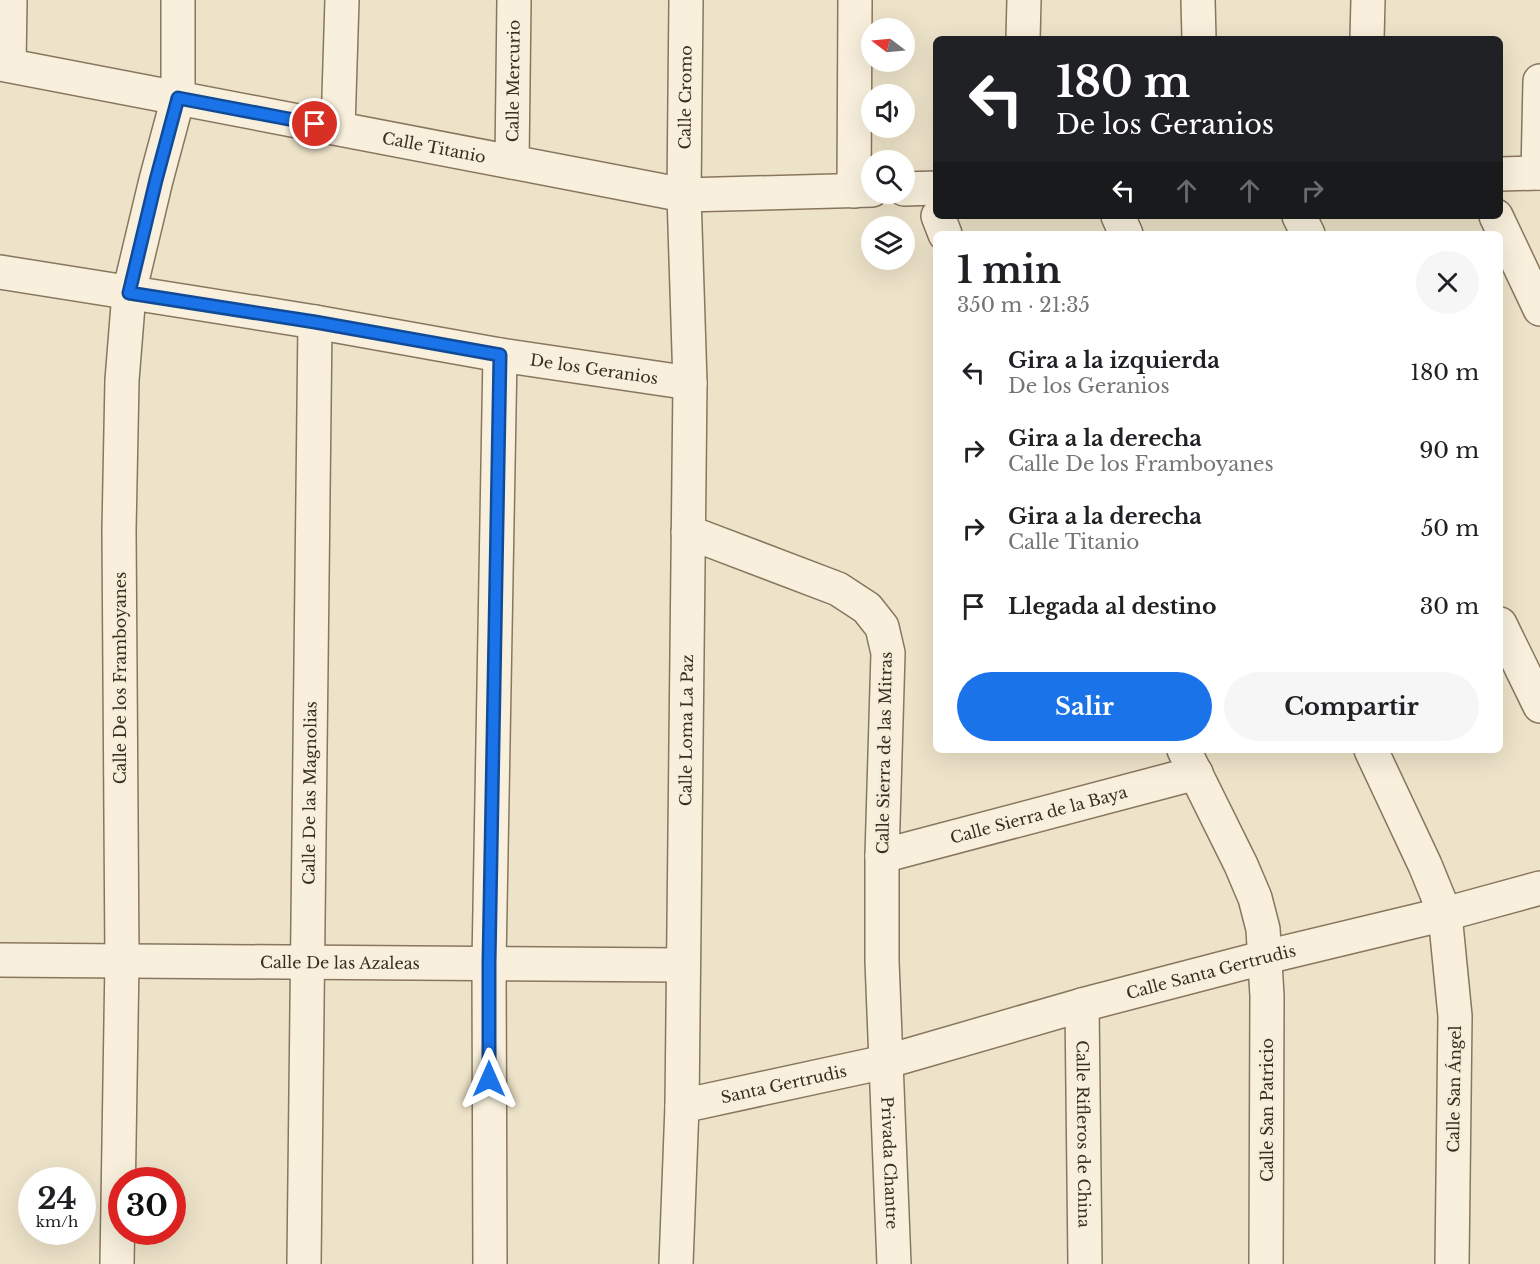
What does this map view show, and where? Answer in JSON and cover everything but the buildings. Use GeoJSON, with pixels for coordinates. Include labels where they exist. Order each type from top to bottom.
{"type":"FeatureCollection","features":[{"type":"Feature","properties":{"kind":"street"},"geometry":{"type":"LineString","coordinates":[[4,64],[10,0]]}},
{"type":"Feature","properties":{"kind":"street","name":"Calle De los Framboyanes"},"geometry":{"type":"LineString","coordinates":[[117,1264],[122,961],[119,530],[122,380],[129,293],[178,98],[178,0]]}},
{"type":"Feature","properties":{"kind":"street"},"geometry":{"type":"LineString","coordinates":[[338,128],[342,0]]}},
{"type":"Feature","properties":{"kind":"street","name":"Calle Mercurio"},"geometry":{"type":"LineString","coordinates":[[512,162],[514,0]]}},
{"type":"Feature","properties":{"kind":"street","name":"Calle Cromo"},"geometry":{"type":"LineString","coordinates":[[684,195],[686,0]]}},
{"type":"Feature","properties":{"kind":"street"},"geometry":{"type":"LineString","coordinates":[[855,0],[861,150]]}},
{"type":"Feature","properties":{"kind":"street"},"geometry":{"type":"LineString","coordinates":[[1023,36],[1024,0]]}},
{"type":"Feature","properties":{"kind":"street"},"geometry":{"type":"LineString","coordinates":[[1198,0],[1199,36]]}},
{"type":"Feature","properties":{"kind":"street"},"geometry":{"type":"LineString","coordinates":[[1367,36],[1368,0]]}},
{"type":"Feature","properties":{"kind":"street","name":"Calle Titanio"},"geometry":{"type":"LineString","coordinates":[[4,64],[684,195],[861,190]]}},
{"type":"Feature","properties":{"kind":"street"},"geometry":{"type":"LineString","coordinates":[[1503,174],[1539,173],[1540,81]]}},
{"type":"Feature","properties":{"kind":"street","name":"Calle Loma La Paz"},"geometry":{"type":"LineString","coordinates":[[676,1264],[682,1106],[690,383],[684,195]]}},
{"type":"Feature","properties":{"kind":"street"},"geometry":{"type":"LineString","coordinates":[[1497,219],[1540,309]]}},
{"type":"Feature","properties":{"kind":"street","name":"De los Geranios"},"geometry":{"type":"LineString","coordinates":[[0,272],[315,322],[500,355],[690,383]]}},
{"type":"Feature","properties":{"kind":"street","name":"Calle De las Magnolias"},"geometry":{"type":"LineString","coordinates":[[304,1264],[315,322]]}},
{"type":"Feature","properties":{"kind":"street"},"geometry":{"type":"LineString","coordinates":[[490,1264],[489,963],[500,355]]}},
{"type":"Feature","properties":{"kind":"street","name":"Calle Sierra de las Mitras"},"geometry":{"type":"LineString","coordinates":[[688,532],[838,589],[867,608],[882,627],[888,653],[882,856],[885,1062]]}},
{"type":"Feature","properties":{"kind":"street"},"geometry":{"type":"LineString","coordinates":[[1503,630],[1540,706]]}},
{"type":"Feature","properties":{"kind":"street","name":"Calle San Ángel"},"geometry":{"type":"LineString","coordinates":[[1372,753],[1425,865],[1445,914],[1455,1016],[1452,1264]]}},
{"type":"Feature","properties":{"kind":"street","name":"Calle Sierra de la Baya"},"geometry":{"type":"LineString","coordinates":[[882,856],[1190,761]]}},
{"type":"Feature","properties":{"kind":"street","name":"Calle San Patricio"},"geometry":{"type":"LineString","coordinates":[[1190,761],[1241,865],[1255,898],[1263,928],[1266,957],[1266,1264]]}},
{"type":"Feature","properties":{"kind":"street","name":"Calle Santa Gertrudis"},"geometry":{"type":"LineString","coordinates":[[885,1062],[1082,1005],[1540,888]]}},
{"type":"Feature","properties":{"kind":"street","name":"Calle De las Azaleas"},"geometry":{"type":"LineString","coordinates":[[0,960],[682,965]]}},
{"type":"Feature","properties":{"kind":"street","name":"Calle Rifleros de China"},"geometry":{"type":"LineString","coordinates":[[1082,1005],[1085,1264]]}},
{"type":"Feature","properties":{"kind":"street","name":"Santa Gertrudis"},"geometry":{"type":"LineString","coordinates":[[682,1106],[885,1062]]}},
{"type":"Feature","properties":{"kind":"street","name":"Privada Chantre"},"geometry":{"type":"LineString","coordinates":[[885,1062],[894,1264]]}},
{"type":"Feature","properties":{"kind":"route"},"geometry":{"type":"LineString","coordinates":[[315,124],[178,98],[129,293],[315,322],[500,355],[489,1079]]}}]}
